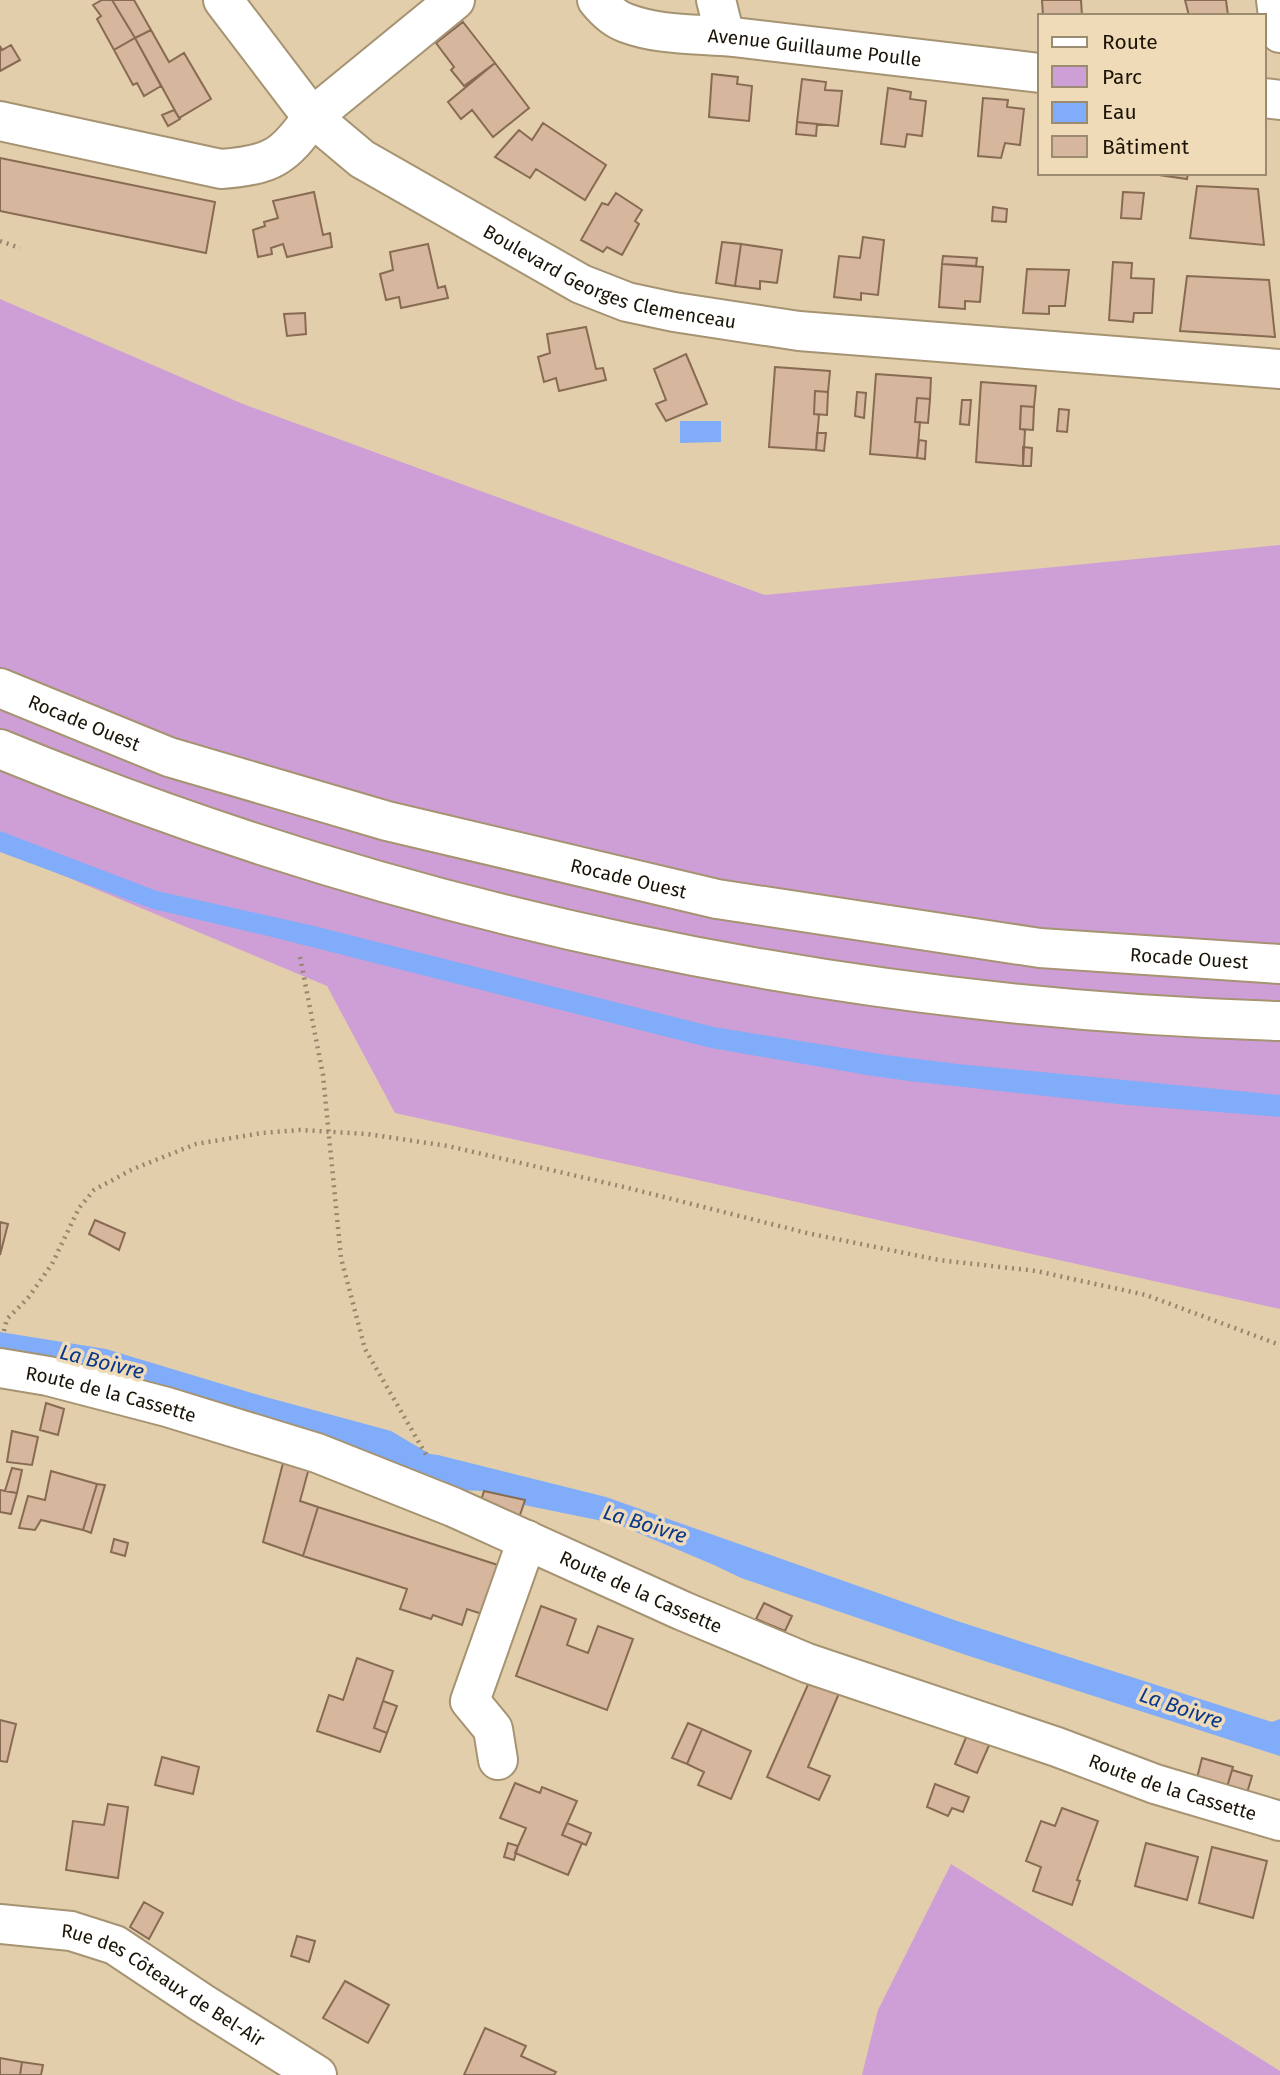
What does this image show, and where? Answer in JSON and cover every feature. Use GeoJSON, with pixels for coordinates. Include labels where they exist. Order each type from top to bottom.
{"type":"FeatureCollection","features":[{"type":"Feature","properties":{"kind":"street","name":"Boulevard Georges Clemenceau"},"geometry":{"type":"LineString","coordinates":[[223,0],[312,117],[362,159],[581,284],[627,302],[799,331],[1280,369]]}},
{"type":"Feature","properties":{"kind":"street"},"geometry":{"type":"LineString","coordinates":[[0,121],[221,169],[260,163],[284,152],[312,117],[456,0]]}},
{"type":"Feature","properties":{"kind":"street","name":"Avenue Guillaume Poulle"},"geometry":{"type":"LineString","coordinates":[[597,0],[610,15],[625,23],[670,33],[720,18],[1038,74]]}},
{"type":"Feature","properties":{"kind":"street"},"geometry":{"type":"LineString","coordinates":[[1276,0],[1280,33]]}},
{"type":"Feature","properties":{"kind":"street","name":"Rocade Ouest"},"geometry":{"type":"LineString","coordinates":[[0,688],[169,757],[387,821],[717,899],[1040,948],[1280,964]]}},
{"type":"Feature","properties":{"kind":"street"},"geometry":{"type":"LineString","coordinates":[[0,749],[125,797],[304,859],[419,893],[544,925],[672,952],[803,975],[959,996],[1084,1010],[1280,1021]]}},
{"type":"Feature","properties":{"kind":"street","name":"Route de la Cassette"},"geometry":{"type":"LineString","coordinates":[[0,1368],[48,1376],[167,1407],[317,1453],[453,1507],[683,1611],[807,1662],[1058,1747],[1156,1784],[1280,1821]]}},
{"type":"Feature","properties":{"kind":"street"},"geometry":{"type":"LineString","coordinates":[[498,1760],[493,1729],[470,1701],[527,1540]]}},
{"type":"Feature","properties":{"kind":"street","name":"Rue des Côteaux de Bel-Air"},"geometry":{"type":"LineString","coordinates":[[0,1924],[71,1931],[115,1945],[201,2003],[317,2075]]}},
{"type":"Feature","properties":{"kind":"path"},"geometry":{"type":"LineString","coordinates":[[0,241],[20,248]]}},
{"type":"Feature","properties":{"kind":"path"},"geometry":{"type":"LineString","coordinates":[[300,957],[323,1075],[341,1258],[365,1349],[421,1445]]}},
{"type":"Feature","properties":{"kind":"path"},"geometry":{"type":"LineString","coordinates":[[7,1320],[28,1298],[52,1264],[79,1208],[94,1190],[133,1169],[196,1144],[262,1133],[328,1130],[448,1146],[807,1233],[939,1260],[1036,1271],[1146,1295],[1280,1345]]}},
{"type":"Feature","properties":{"kind":"green space"},"geometry":{"type":"Polygon","coordinates":[[[0,299],[243,404],[765,595],[1280,545],[1280,1309],[395,1113],[327,986],[0,849],[0,299]]]}},
{"type":"Feature","properties":{"kind":"green space"},"geometry":{"type":"Polygon","coordinates":[[[951,1864],[1280,2071],[1280,2075],[862,2075],[878,2010],[951,1864]]]}},
{"type":"Feature","properties":{"kind":"water"},"geometry":{"type":"Polygon","coordinates":[[[680,421],[721,421],[721,442],[680,443],[680,421]]]}},
{"type":"Feature","properties":{"kind":"water"},"geometry":{"type":"Polygon","coordinates":[[[0,831],[157,891],[314,926],[714,1027],[958,1064],[1280,1095],[1280,1117],[1128,1105],[909,1081],[711,1048],[153,909],[0,852],[0,831]]]}},
{"type":"Feature","properties":{"kind":"water","name":"La Boivre"},"geometry":{"type":"Polygon","coordinates":[[[0,1332],[106,1349],[391,1431],[430,1454],[606,1497],[957,1621],[1272,1722],[1280,1719],[1280,1756],[969,1656],[741,1578],[617,1524],[524,1505],[524,1500],[484,1491],[457,1490],[0,1350],[0,1332]]]}},
{"type":"Feature","properties":{"kind":"building"},"geometry":{"type":"Polygon","coordinates":[[[102,0],[112,0],[135,38],[114,50],[97,19],[101,16],[93,5],[102,0]]]}},
{"type":"Feature","properties":{"kind":"building"},"geometry":{"type":"Polygon","coordinates":[[[112,0],[134,0],[151,30],[135,38],[112,0]]]}},
{"type":"Feature","properties":{"kind":"building"},"geometry":{"type":"Polygon","coordinates":[[[1042,0],[1081,0],[1082,14],[1043,14],[1042,0]]]}},
{"type":"Feature","properties":{"kind":"building"},"geometry":{"type":"Polygon","coordinates":[[[1185,0],[1226,0],[1228,14],[1188,14],[1185,0]]]}},
{"type":"Feature","properties":{"kind":"building"},"geometry":{"type":"Polygon","coordinates":[[[463,22],[495,63],[464,86],[451,70],[454,67],[436,43],[463,22]]]}},
{"type":"Feature","properties":{"kind":"building"},"geometry":{"type":"Polygon","coordinates":[[[151,30],[169,62],[184,53],[211,99],[179,118],[135,38],[151,30]]]}},
{"type":"Feature","properties":{"kind":"building"},"geometry":{"type":"Polygon","coordinates":[[[135,38],[161,86],[144,96],[137,83],[133,85],[114,50],[135,38]]]}},
{"type":"Feature","properties":{"kind":"building"},"geometry":{"type":"Polygon","coordinates":[[[11,45],[20,60],[0,71],[0,46],[2,50],[11,45]]]}},
{"type":"Feature","properties":{"kind":"building"},"geometry":{"type":"Polygon","coordinates":[[[495,63],[529,108],[493,137],[472,110],[461,119],[448,102],[495,63]]]}},
{"type":"Feature","properties":{"kind":"building"},"geometry":{"type":"Polygon","coordinates":[[[712,74],[738,77],[737,84],[752,86],[749,121],[709,117],[712,74]]]}},
{"type":"Feature","properties":{"kind":"building"},"geometry":{"type":"Polygon","coordinates":[[[802,79],[826,82],[825,90],[842,91],[838,126],[797,122],[802,79]]]}},
{"type":"Feature","properties":{"kind":"building"},"geometry":{"type":"Polygon","coordinates":[[[888,88],[911,92],[910,99],[926,101],[922,136],[907,134],[905,147],[881,144],[888,88]]]}},
{"type":"Feature","properties":{"kind":"building"},"geometry":{"type":"Polygon","coordinates":[[[983,98],[1008,100],[1007,107],[1024,109],[1020,145],[1005,143],[1001,158],[978,156],[983,98]]]}},
{"type":"Feature","properties":{"kind":"building"},"geometry":{"type":"Polygon","coordinates":[[[174,110],[180,119],[168,126],[162,115],[174,110]]]}},
{"type":"Feature","properties":{"kind":"building"},"geometry":{"type":"Polygon","coordinates":[[[797,122],[817,124],[816,136],[796,134],[797,122]]]}},
{"type":"Feature","properties":{"kind":"building"},"geometry":{"type":"Polygon","coordinates":[[[543,123],[606,165],[585,200],[536,169],[530,178],[495,157],[519,130],[532,140],[543,123]]]}},
{"type":"Feature","properties":{"kind":"building"},"geometry":{"type":"Polygon","coordinates":[[[0,158],[215,202],[206,253],[0,211],[0,158]]]}},
{"type":"Feature","properties":{"kind":"building"},"geometry":{"type":"Polygon","coordinates":[[[1159,175],[1188,175],[1187,179],[1159,175]]]}},
{"type":"Feature","properties":{"kind":"building"},"geometry":{"type":"Polygon","coordinates":[[[1197,186],[1258,189],[1264,245],[1190,238],[1197,186]]]}},
{"type":"Feature","properties":{"kind":"building"},"geometry":{"type":"Polygon","coordinates":[[[314,192],[323,235],[330,233],[332,247],[287,257],[283,244],[271,248],[272,254],[258,257],[253,230],[265,226],[264,222],[278,218],[273,201],[314,192]]]}},
{"type":"Feature","properties":{"kind":"building"},"geometry":{"type":"Polygon","coordinates":[[[1123,192],[1144,193],[1141,219],[1121,218],[1123,192]]]}},
{"type":"Feature","properties":{"kind":"building"},"geometry":{"type":"Polygon","coordinates":[[[616,193],[642,210],[635,221],[639,224],[622,255],[607,247],[603,252],[581,240],[602,203],[608,205],[616,193]]]}},
{"type":"Feature","properties":{"kind":"building"},"geometry":{"type":"Polygon","coordinates":[[[993,207],[1007,209],[1006,222],[992,221],[993,207]]]}},
{"type":"Feature","properties":{"kind":"building"},"geometry":{"type":"Polygon","coordinates":[[[863,237],[884,240],[878,295],[861,293],[861,300],[834,297],[839,256],[860,258],[863,237]]]}},
{"type":"Feature","properties":{"kind":"building"},"geometry":{"type":"Polygon","coordinates":[[[722,242],[741,244],[735,286],[716,283],[722,242]]]}},
{"type":"Feature","properties":{"kind":"building"},"geometry":{"type":"Polygon","coordinates":[[[428,244],[438,288],[445,286],[448,298],[401,308],[399,297],[386,300],[380,274],[393,270],[390,252],[428,244]]]}},
{"type":"Feature","properties":{"kind":"building"},"geometry":{"type":"Polygon","coordinates":[[[741,244],[782,250],[777,283],[760,281],[760,289],[735,286],[741,244]]]}},
{"type":"Feature","properties":{"kind":"building"},"geometry":{"type":"Polygon","coordinates":[[[943,256],[977,258],[976,266],[942,264],[943,256]]]}},
{"type":"Feature","properties":{"kind":"building"},"geometry":{"type":"Polygon","coordinates":[[[1113,262],[1132,263],[1131,278],[1154,279],[1152,313],[1134,313],[1133,322],[1109,320],[1113,262]]]}},
{"type":"Feature","properties":{"kind":"building"},"geometry":{"type":"Polygon","coordinates":[[[942,264],[983,267],[980,302],[965,301],[965,309],[939,307],[942,264]]]}},
{"type":"Feature","properties":{"kind":"building"},"geometry":{"type":"Polygon","coordinates":[[[1027,269],[1069,270],[1065,306],[1049,306],[1049,314],[1023,313],[1027,269]]]}},
{"type":"Feature","properties":{"kind":"building"},"geometry":{"type":"Polygon","coordinates":[[[1187,276],[1269,280],[1275,337],[1180,331],[1187,276]]]}},
{"type":"Feature","properties":{"kind":"building"},"geometry":{"type":"Polygon","coordinates":[[[305,313],[306,334],[287,336],[284,314],[305,313]]]}},
{"type":"Feature","properties":{"kind":"building"},"geometry":{"type":"Polygon","coordinates":[[[586,327],[596,369],[603,368],[606,380],[559,391],[556,378],[544,382],[538,357],[550,353],[547,334],[586,327]]]}},
{"type":"Feature","properties":{"kind":"building"},"geometry":{"type":"Polygon","coordinates":[[[686,354],[707,404],[666,421],[656,404],[666,400],[654,369],[686,354]]]}},
{"type":"Feature","properties":{"kind":"building"},"geometry":{"type":"Polygon","coordinates":[[[775,367],[830,371],[828,392],[815,391],[814,414],[819,415],[816,450],[769,447],[775,367]]]}},
{"type":"Feature","properties":{"kind":"building"},"geometry":{"type":"Polygon","coordinates":[[[876,374],[931,378],[930,399],[917,398],[915,422],[920,422],[917,458],[870,454],[876,374]]]}},
{"type":"Feature","properties":{"kind":"building"},"geometry":{"type":"Polygon","coordinates":[[[981,382],[1036,386],[1034,407],[1021,406],[1020,429],[1025,430],[1023,466],[976,462],[981,382]]]}},
{"type":"Feature","properties":{"kind":"building"},"geometry":{"type":"Polygon","coordinates":[[[815,391],[828,392],[827,415],[814,414],[815,391]]]}},
{"type":"Feature","properties":{"kind":"building"},"geometry":{"type":"Polygon","coordinates":[[[857,392],[866,393],[864,418],[855,416],[857,392]]]}},
{"type":"Feature","properties":{"kind":"building"},"geometry":{"type":"Polygon","coordinates":[[[917,398],[930,399],[928,423],[915,422],[917,398]]]}},
{"type":"Feature","properties":{"kind":"building"},"geometry":{"type":"Polygon","coordinates":[[[962,400],[971,400],[969,425],[960,424],[962,400]]]}},
{"type":"Feature","properties":{"kind":"building"},"geometry":{"type":"Polygon","coordinates":[[[1021,406],[1034,407],[1033,430],[1020,429],[1021,406]]]}},
{"type":"Feature","properties":{"kind":"building"},"geometry":{"type":"Polygon","coordinates":[[[1059,409],[1069,410],[1067,432],[1057,431],[1059,409]]]}},
{"type":"Feature","properties":{"kind":"building"},"geometry":{"type":"Polygon","coordinates":[[[817,433],[826,433],[824,451],[816,450],[817,433]]]}},
{"type":"Feature","properties":{"kind":"building"},"geometry":{"type":"Polygon","coordinates":[[[919,440],[926,441],[925,459],[917,458],[919,440]]]}},
{"type":"Feature","properties":{"kind":"building"},"geometry":{"type":"Polygon","coordinates":[[[1023,447],[1032,448],[1031,466],[1023,466],[1023,447]]]}},
{"type":"Feature","properties":{"kind":"building"},"geometry":{"type":"Polygon","coordinates":[[[95,1220],[125,1233],[119,1250],[89,1234],[95,1220]]]}},
{"type":"Feature","properties":{"kind":"building"},"geometry":{"type":"Polygon","coordinates":[[[0,1222],[8,1224],[0,1255],[0,1222]]]}},
{"type":"Feature","properties":{"kind":"building"},"geometry":{"type":"Polygon","coordinates":[[[46,1403],[64,1409],[58,1435],[40,1430],[46,1403]]]}},
{"type":"Feature","properties":{"kind":"building"},"geometry":{"type":"Polygon","coordinates":[[[12,1431],[38,1437],[32,1465],[7,1462],[12,1431]]]}},
{"type":"Feature","properties":{"kind":"building"},"geometry":{"type":"Polygon","coordinates":[[[284,1459],[309,1468],[300,1501],[318,1507],[303,1556],[263,1542],[284,1459]]]}},
{"type":"Feature","properties":{"kind":"building"},"geometry":{"type":"Polygon","coordinates":[[[12,1468],[22,1470],[17,1493],[5,1491],[12,1468]]]}},
{"type":"Feature","properties":{"kind":"building"},"geometry":{"type":"Polygon","coordinates":[[[51,1471],[97,1484],[83,1530],[41,1520],[35,1530],[19,1528],[28,1496],[45,1500],[51,1471]]]}},
{"type":"Feature","properties":{"kind":"building"},"geometry":{"type":"Polygon","coordinates":[[[97,1484],[105,1485],[91,1533],[83,1530],[97,1484]]]}},
{"type":"Feature","properties":{"kind":"building"},"geometry":{"type":"Polygon","coordinates":[[[0,1490],[17,1493],[11,1514],[0,1512],[0,1490]]]}},
{"type":"Feature","properties":{"kind":"building"},"geometry":{"type":"Polygon","coordinates":[[[484,1491],[525,1500],[519,1518],[480,1504],[484,1491]]]}},
{"type":"Feature","properties":{"kind":"building"},"geometry":{"type":"Polygon","coordinates":[[[318,1507],[504,1567],[488,1616],[467,1609],[462,1625],[433,1615],[431,1619],[400,1609],[407,1589],[303,1556],[318,1507]]]}},
{"type":"Feature","properties":{"kind":"building"},"geometry":{"type":"Polygon","coordinates":[[[114,1539],[128,1543],[125,1556],[111,1552],[114,1539]]]}},
{"type":"Feature","properties":{"kind":"building"},"geometry":{"type":"Polygon","coordinates":[[[764,1603],[792,1616],[785,1631],[756,1619],[764,1603]]]}},
{"type":"Feature","properties":{"kind":"building"},"geometry":{"type":"Polygon","coordinates":[[[541,1606],[576,1619],[567,1645],[588,1653],[598,1626],[633,1639],[607,1710],[516,1676],[541,1606]]]}},
{"type":"Feature","properties":{"kind":"building"},"geometry":{"type":"Polygon","coordinates":[[[357,1658],[393,1671],[374,1728],[387,1733],[380,1752],[317,1731],[329,1695],[343,1700],[357,1658]]]}},
{"type":"Feature","properties":{"kind":"building"},"geometry":{"type":"Polygon","coordinates":[[[810,1680],[840,1691],[808,1767],[830,1776],[819,1800],[767,1777],[810,1680]]]}},
{"type":"Feature","properties":{"kind":"building"},"geometry":{"type":"Polygon","coordinates":[[[383,1701],[397,1706],[387,1733],[374,1728],[383,1701]]]}},
{"type":"Feature","properties":{"kind":"building"},"geometry":{"type":"Polygon","coordinates":[[[0,1720],[16,1724],[7,1762],[0,1761],[0,1720]]]}},
{"type":"Feature","properties":{"kind":"building"},"geometry":{"type":"Polygon","coordinates":[[[688,1723],[702,1729],[687,1764],[672,1758],[688,1723]]]}},
{"type":"Feature","properties":{"kind":"building"},"geometry":{"type":"Polygon","coordinates":[[[702,1729],[751,1751],[731,1799],[698,1785],[704,1772],[687,1764],[702,1729]]]}},
{"type":"Feature","properties":{"kind":"building"},"geometry":{"type":"Polygon","coordinates":[[[967,1735],[990,1743],[977,1773],[955,1764],[967,1735]]]}},
{"type":"Feature","properties":{"kind":"building"},"geometry":{"type":"Polygon","coordinates":[[[162,1757],[199,1767],[193,1794],[155,1785],[162,1757]]]}},
{"type":"Feature","properties":{"kind":"building"},"geometry":{"type":"Polygon","coordinates":[[[1202,1758],[1233,1767],[1227,1787],[1197,1778],[1202,1758]]]}},
{"type":"Feature","properties":{"kind":"building"},"geometry":{"type":"Polygon","coordinates":[[[1232,1770],[1252,1776],[1247,1793],[1227,1787],[1232,1770]]]}},
{"type":"Feature","properties":{"kind":"building"},"geometry":{"type":"Polygon","coordinates":[[[515,1783],[540,1793],[542,1787],[577,1801],[562,1835],[582,1843],[568,1875],[515,1853],[526,1828],[500,1818],[515,1783]]]}},
{"type":"Feature","properties":{"kind":"building"},"geometry":{"type":"Polygon","coordinates":[[[935,1784],[969,1797],[963,1812],[952,1808],[948,1816],[927,1807],[935,1784]]]}},
{"type":"Feature","properties":{"kind":"building"},"geometry":{"type":"Polygon","coordinates":[[[108,1804],[128,1807],[118,1878],[66,1870],[73,1821],[104,1825],[108,1804]]]}},
{"type":"Feature","properties":{"kind":"building"},"geometry":{"type":"Polygon","coordinates":[[[1062,1808],[1098,1821],[1077,1880],[1080,1881],[1072,1905],[1033,1891],[1041,1867],[1026,1861],[1041,1821],[1055,1826],[1062,1808]]]}},
{"type":"Feature","properties":{"kind":"building"},"geometry":{"type":"Polygon","coordinates":[[[567,1823],[591,1833],[586,1845],[562,1835],[567,1823]]]}},
{"type":"Feature","properties":{"kind":"building"},"geometry":{"type":"Polygon","coordinates":[[[508,1843],[518,1846],[514,1860],[504,1857],[508,1843]]]}},
{"type":"Feature","properties":{"kind":"building"},"geometry":{"type":"Polygon","coordinates":[[[1146,1843],[1198,1857],[1187,1900],[1135,1886],[1146,1843]]]}},
{"type":"Feature","properties":{"kind":"building"},"geometry":{"type":"Polygon","coordinates":[[[1212,1847],[1267,1861],[1253,1918],[1199,1903],[1212,1847]]]}},
{"type":"Feature","properties":{"kind":"building"},"geometry":{"type":"Polygon","coordinates":[[[144,1902],[163,1913],[149,1939],[130,1927],[144,1902]]]}},
{"type":"Feature","properties":{"kind":"building"},"geometry":{"type":"Polygon","coordinates":[[[297,1936],[315,1941],[309,1962],[291,1956],[297,1936]]]}},
{"type":"Feature","properties":{"kind":"building"},"geometry":{"type":"Polygon","coordinates":[[[345,1981],[389,2005],[368,2043],[323,2018],[345,1981]]]}},
{"type":"Feature","properties":{"kind":"building"},"geometry":{"type":"Polygon","coordinates":[[[485,2028],[526,2046],[521,2056],[556,2072],[554,2075],[464,2075],[485,2028]]]}},
{"type":"Feature","properties":{"kind":"building"},"geometry":{"type":"Polygon","coordinates":[[[0,2058],[22,2062],[20,2075],[0,2075],[0,2058]]]}},
{"type":"Feature","properties":{"kind":"building"},"geometry":{"type":"Polygon","coordinates":[[[22,2062],[43,2065],[41,2075],[20,2075],[22,2062]]]}}]}
